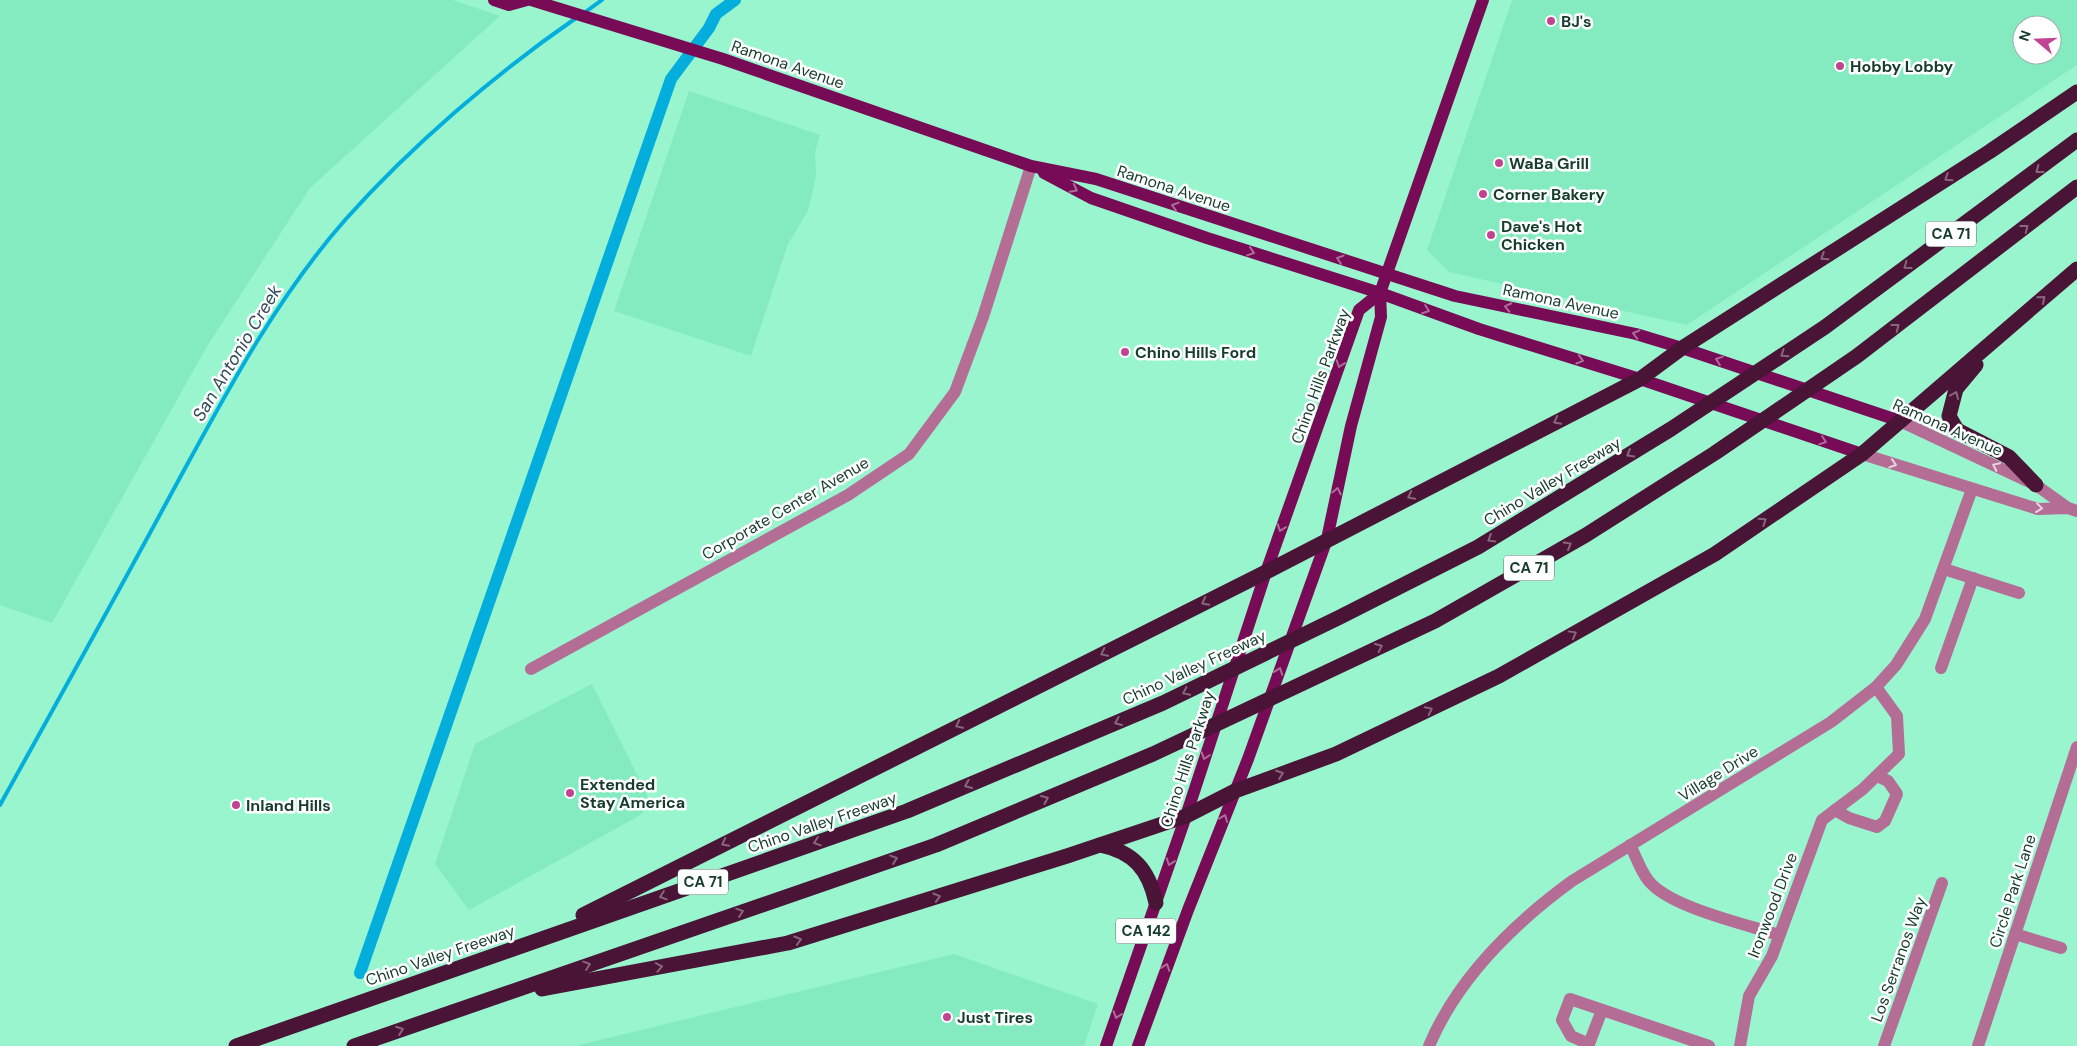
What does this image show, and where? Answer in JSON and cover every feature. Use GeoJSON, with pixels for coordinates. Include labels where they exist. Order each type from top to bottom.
{"type":"FeatureCollection","features":[{"type":"Feature","properties":{"kind":"highway"},"geometry":{"type":"LineString","coordinates":[[530,942],[1266,572],[1327,538],[1640,379],[1682,348],[1989,152],[2077,92]]}},
{"type":"Feature","properties":{"kind":"highway","name":"Chino Valley Freeway"},"geometry":{"type":"LineString","coordinates":[[236,1046],[907,811],[1163,703],[1340,617],[1478,546],[1671,429],[1824,327],[2077,140]]}},
{"type":"Feature","properties":{"kind":"highway","name":"CA 71"},"geometry":{"type":"LineString","coordinates":[[354,1046],[936,845],[1153,754],[1435,621],[1586,535],[1715,454],[1857,356],[2077,187]]}},
{"type":"Feature","properties":{"kind":"highway"},"geometry":{"type":"LineString","coordinates":[[491,998],[788,943],[1186,816],[1235,791],[1336,754],[1499,676],[1715,554],[1862,454],[2077,269]]}},
{"type":"Feature","properties":{"kind":"highway"},"geometry":{"type":"LineString","coordinates":[[2007,329],[1956,389],[1949,416],[1957,430],[2009,457],[2036,485]]}},
{"type":"Feature","properties":{"kind":"highway"},"geometry":{"type":"LineString","coordinates":[[1100,845],[1117,848],[1132,857],[1152,884],[1156,903]]}},
{"type":"Feature","properties":{"kind":"main road"},"geometry":{"type":"LineString","coordinates":[[494,0],[509,5],[527,0]]}},
{"type":"Feature","properties":{"kind":"main road","name":"Ramona Avenue"},"geometry":{"type":"LineString","coordinates":[[531,0],[723,59],[1031,166],[1096,179],[1455,296],[1636,334],[1900,421]]}},
{"type":"Feature","properties":{"kind":"main road"},"geometry":{"type":"LineString","coordinates":[[1327,538],[1350,426],[1381,317],[1380,293],[1484,0]]}},
{"type":"Feature","properties":{"kind":"main road","name":"Ramona Avenue"},"geometry":{"type":"LineString","coordinates":[[1031,166],[1091,198],[1207,238],[1380,293],[1479,329],[1640,379],[1862,454]]}},
{"type":"Feature","properties":{"kind":"main road","name":"Chino Hills Parkway"},"geometry":{"type":"LineString","coordinates":[[1106,1046],[1186,816],[1266,572],[1359,310],[1380,293]]}},
{"type":"Feature","properties":{"kind":"main road","name":"CA 142"},"geometry":{"type":"LineString","coordinates":[[1138,1046],[1235,791],[1327,538]]}},
{"type":"Feature","properties":{"kind":"street","name":"Corporate Center Avenue"},"geometry":{"type":"LineString","coordinates":[[531,669],[848,495],[909,454],[955,392],[983,317],[1031,166]]}},
{"type":"Feature","properties":{"kind":"street","name":"Ramona Avenue"},"geometry":{"type":"LineString","coordinates":[[1900,421],[2036,485],[2073,510]]}},
{"type":"Feature","properties":{"kind":"street","name":"Ramona Avenue"},"geometry":{"type":"LineString","coordinates":[[1862,454],[2038,509],[2073,510]]}},
{"type":"Feature","properties":{"kind":"street","name":"Village Drive"},"geometry":{"type":"LineString","coordinates":[[1429,1046],[1448,1010],[1484,959],[1534,909],[1572,881],[1831,722],[1876,687],[1896,666],[1925,619],[1972,489]]}},
{"type":"Feature","properties":{"kind":"street"},"geometry":{"type":"LineString","coordinates":[[1944,569],[2018,592]]}},
{"type":"Feature","properties":{"kind":"street"},"geometry":{"type":"LineString","coordinates":[[1941,668],[1972,578]]}},
{"type":"Feature","properties":{"kind":"street","name":"Ironwood Drive"},"geometry":{"type":"LineString","coordinates":[[1740,1046],[1749,996],[1772,956],[1822,820],[1877,776],[1899,754],[1897,716],[1876,687]]}},
{"type":"Feature","properties":{"kind":"street","name":"Circle Park Lane"},"geometry":{"type":"LineString","coordinates":[[1978,1046],[2077,747]]}},
{"type":"Feature","properties":{"kind":"street"},"geometry":{"type":"LineString","coordinates":[[1835,810],[1849,818],[1877,827],[1885,821],[1897,794],[1888,781],[1877,776]]}},
{"type":"Feature","properties":{"kind":"street"},"geometry":{"type":"LineString","coordinates":[[1630,845],[1648,880],[1662,894],[1682,903],[1779,935]]}},
{"type":"Feature","properties":{"kind":"street","name":"Los Serranos Way"},"geometry":{"type":"LineString","coordinates":[[1884,1046],[1942,883]]}},
{"type":"Feature","properties":{"kind":"street"},"geometry":{"type":"LineString","coordinates":[[2015,934],[2061,948]]}},
{"type":"Feature","properties":{"kind":"street"},"geometry":{"type":"LineString","coordinates":[[1602,1010],[1710,1046]]}},
{"type":"Feature","properties":{"kind":"shaded area"},"geometry":{"type":"Polygon","coordinates":[[[0,0],[453,0],[500,16],[310,188],[206,348],[52,623],[0,605],[0,0]]]}},
{"type":"Feature","properties":{"kind":"shaded area"},"geometry":{"type":"Polygon","coordinates":[[[1512,0],[2077,0],[2077,65],[1687,325],[1449,272],[1427,250],[1512,0]]]}},
{"type":"Feature","properties":{"kind":"shaded area"},"geometry":{"type":"Polygon","coordinates":[[[689,91],[820,135],[815,152],[816,176],[808,211],[788,244],[751,356],[614,311],[689,91]]]}},
{"type":"Feature","properties":{"kind":"shaded area"},"geometry":{"type":"Polygon","coordinates":[[[592,684],[652,805],[637,817],[469,910],[435,864],[475,744],[592,684]]]}},
{"type":"Feature","properties":{"kind":"shaded area"},"geometry":{"type":"Polygon","coordinates":[[[954,954],[1098,1004],[1084,1046],[575,1046],[954,954]]]}},
{"type":"Feature","properties":{"kind":"waterway","name":"San Antonio Creek"},"geometry":{"type":"LineString","coordinates":[[584,13],[602,0]]}},
{"type":"Feature","properties":{"kind":"waterway"},"geometry":{"type":"LineString","coordinates":[[360,973],[671,79],[709,28],[716,14],[735,0]]}},
{"type":"Feature","properties":{"kind":"waterway","name":"San Antonio Creek"},"geometry":{"type":"LineString","coordinates":[[0,805],[209,424],[250,353],[295,284],[345,220],[426,138],[485,87],[576,18]]}},
{"type":"Feature","properties":{"kind":"place","name":"BJ's"},"geometry":{"type":"Point","coordinates":[1551,21]}},
{"type":"Feature","properties":{"kind":"place","name":"Hobby Lobby"},"geometry":{"type":"Point","coordinates":[1840,66]}},
{"type":"Feature","properties":{"kind":"place","name":"WaBa Grill"},"geometry":{"type":"Point","coordinates":[1499,163]}},
{"type":"Feature","properties":{"kind":"place","name":"Corner Bakery"},"geometry":{"type":"Point","coordinates":[1483,194]}},
{"type":"Feature","properties":{"kind":"place","name":"Dave's Hot Chicken"},"geometry":{"type":"Point","coordinates":[1491,235]}},
{"type":"Feature","properties":{"kind":"place","name":"Chino Hills Ford"},"geometry":{"type":"Point","coordinates":[1125,352]}},
{"type":"Feature","properties":{"kind":"place","name":"Extended Stay America"},"geometry":{"type":"Point","coordinates":[570,793]}},
{"type":"Feature","properties":{"kind":"place","name":"Inland Hills"},"geometry":{"type":"Point","coordinates":[236,805]}},
{"type":"Feature","properties":{"kind":"place","name":"Just Tires"},"geometry":{"type":"Point","coordinates":[947,1017]}}]}
